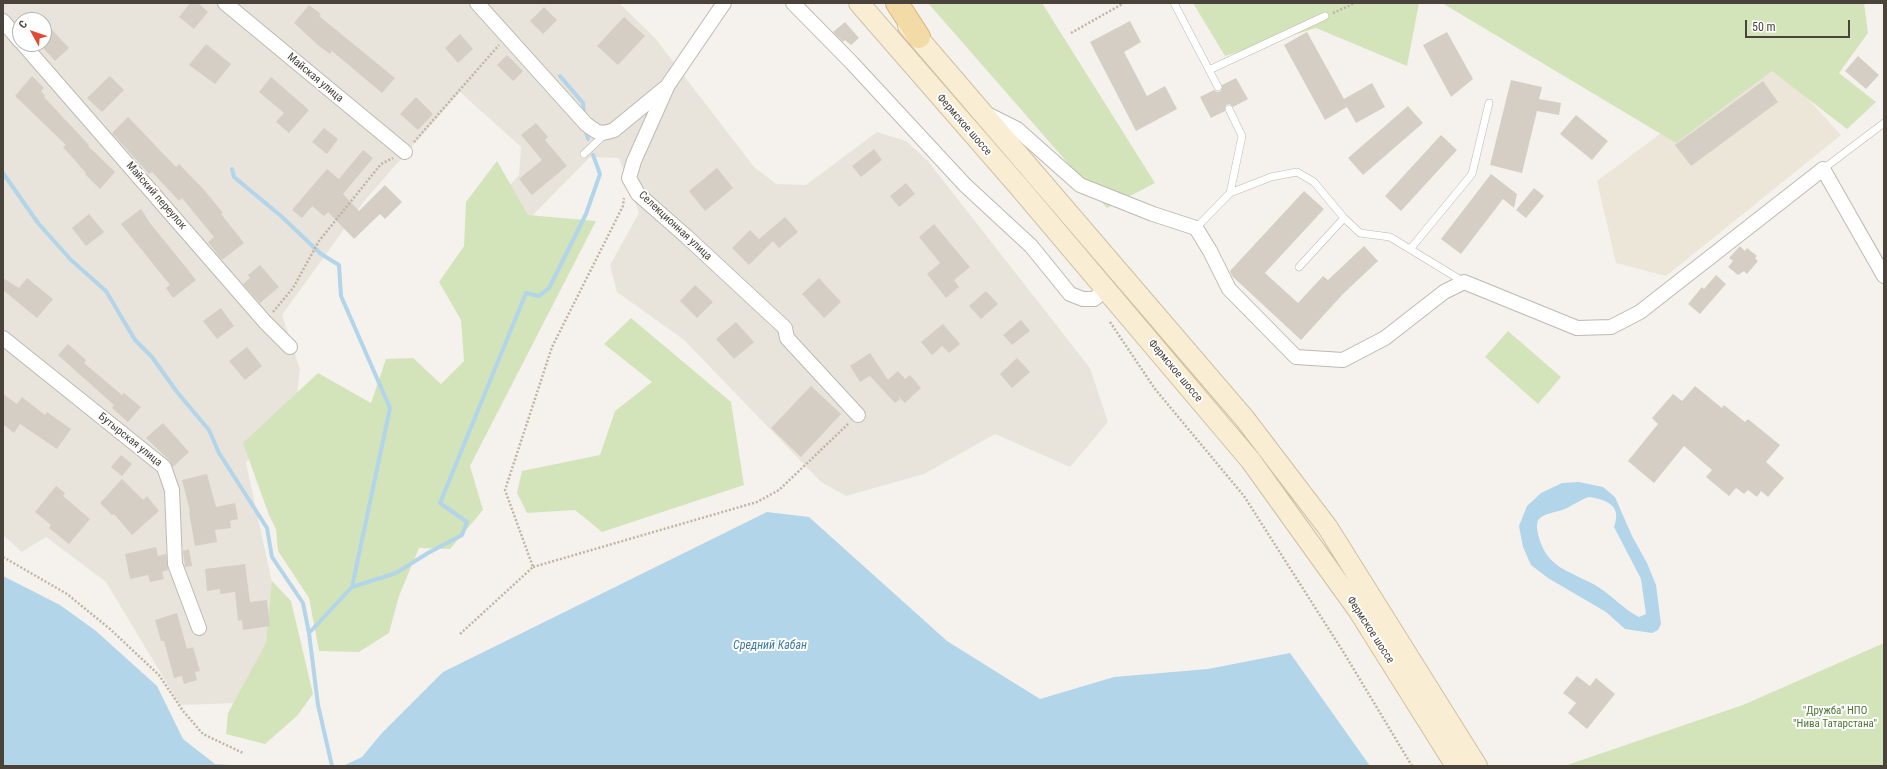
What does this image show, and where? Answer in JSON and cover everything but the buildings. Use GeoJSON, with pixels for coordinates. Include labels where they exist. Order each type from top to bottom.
{"type":"FeatureCollection","features":[{"type":"Feature","properties":{"kind":"main road","name":"Фермское шоссе"},"geometry":{"type":"LineString","coordinates":[[859,3],[1100,294],[1251,461],[1358,610],[1456,766]]}},
{"type":"Feature","properties":{"kind":"main road","name":"Фермское шоссе"},"geometry":{"type":"LineString","coordinates":[[887,3],[919,37],[1245,418],[1328,528],[1477,766]]}},
{"type":"Feature","properties":{"kind":"main road"},"geometry":{"type":"LineString","coordinates":[[897,3],[919,37]]}},
{"type":"Feature","properties":{"kind":"street","name":"Майская улица"},"geometry":{"type":"LineString","coordinates":[[225,3],[405,152]]}},
{"type":"Feature","properties":{"kind":"street"},"geometry":{"type":"LineString","coordinates":[[478,3],[586,124],[596,131],[605,134],[614,130],[668,85]]}},
{"type":"Feature","properties":{"kind":"street"},"geometry":{"type":"LineString","coordinates":[[629,178],[634,161],[668,85],[724,3]]}},
{"type":"Feature","properties":{"kind":"street"},"geometry":{"type":"LineString","coordinates":[[793,3],[852,63],[965,185],[1031,246],[1070,294],[1083,299],[1100,294]]}},
{"type":"Feature","properties":{"kind":"street"},"geometry":{"type":"LineString","coordinates":[[3,21],[12,32]]}},
{"type":"Feature","properties":{"kind":"street","name":"Майский переулок"},"geometry":{"type":"LineString","coordinates":[[30,52],[265,322],[290,347]]}},
{"type":"Feature","properties":{"kind":"street"},"geometry":{"type":"LineString","coordinates":[[981,111],[1017,129],[1080,185],[1153,214],[1196,228],[1210,251],[1229,289],[1296,357],[1343,360],[1385,338],[1444,292],[1464,282],[1577,328],[1611,327],[1640,312],[1823,169],[1884,276]]}},
{"type":"Feature","properties":{"kind":"street","name":"Селекционная улица"},"geometry":{"type":"LineString","coordinates":[[629,178],[638,194],[687,237],[785,328],[787,338],[858,416]]}},
{"type":"Feature","properties":{"kind":"street","name":"Бутырская улица"},"geometry":{"type":"LineString","coordinates":[[3,338],[164,467],[172,490],[175,564],[199,628]]}},
{"type":"Feature","properties":{"kind":"lane"},"geometry":{"type":"LineString","coordinates":[[1174,3],[1218,87]]}},
{"type":"Feature","properties":{"kind":"lane"},"geometry":{"type":"LineString","coordinates":[[1209,70],[1326,16]]}},
{"type":"Feature","properties":{"kind":"lane"},"geometry":{"type":"LineString","coordinates":[[1411,248],[1472,174],[1489,103]]}},
{"type":"Feature","properties":{"kind":"lane"},"geometry":{"type":"LineString","coordinates":[[1229,109],[1242,136],[1230,193]]}},
{"type":"Feature","properties":{"kind":"lane"},"geometry":{"type":"LineString","coordinates":[[1823,169],[1884,123]]}},
{"type":"Feature","properties":{"kind":"lane"},"geometry":{"type":"LineString","coordinates":[[584,154],[605,134]]}},
{"type":"Feature","properties":{"kind":"lane"},"geometry":{"type":"LineString","coordinates":[[1196,228],[1230,193],[1271,177],[1297,172],[1314,182],[1344,218],[1360,233],[1390,237],[1411,248],[1464,282]]}},
{"type":"Feature","properties":{"kind":"lane"},"geometry":{"type":"LineString","coordinates":[[1298,267],[1344,218]]}},
{"type":"Feature","properties":{"kind":"path"},"geometry":{"type":"LineString","coordinates":[[1071,33],[1124,3]]}},
{"type":"Feature","properties":{"kind":"path"},"geometry":{"type":"LineString","coordinates":[[1326,16],[1355,3]]}},
{"type":"Feature","properties":{"kind":"path"},"geometry":{"type":"LineString","coordinates":[[265,322],[293,288],[314,253],[318,241],[381,164],[405,152],[507,36]]}},
{"type":"Feature","properties":{"kind":"path"},"geometry":{"type":"LineString","coordinates":[[533,567],[505,490],[552,347],[623,206],[629,178]]}},
{"type":"Feature","properties":{"kind":"path"},"geometry":{"type":"LineString","coordinates":[[1100,294],[1155,389],[1244,496],[1344,653],[1412,766]]}},
{"type":"Feature","properties":{"kind":"path"},"geometry":{"type":"LineString","coordinates":[[460,634],[533,567],[757,502],[779,490],[858,416]]}},
{"type":"Feature","properties":{"kind":"path"},"geometry":{"type":"LineString","coordinates":[[3,557],[67,594],[110,629],[159,675],[183,711],[203,734],[243,753]]}},
{"type":"Feature","properties":{"kind":"shaded area"},"geometry":{"type":"Polygon","coordinates":[[[3,3],[619,3],[655,38],[754,167],[776,184],[806,185],[877,132],[906,141],[927,160],[1090,368],[1108,422],[1070,467],[995,434],[924,474],[846,496],[821,482],[684,340],[617,292],[610,265],[639,213],[619,158],[590,157],[532,216],[504,226],[499,197],[519,175],[521,147],[460,92],[365,200],[282,315],[300,369],[297,396],[246,463],[277,605],[274,659],[237,703],[180,705],[106,582],[46,537],[22,552],[3,535],[3,3]]]}},
{"type":"Feature","properties":{"kind":"shaded area"},"geometry":{"type":"Polygon","coordinates":[[[1767,54],[1841,135],[1666,276],[1616,263],[1597,181],[1767,54]]]}},
{"type":"Feature","properties":{"kind":"green space"},"geometry":{"type":"Polygon","coordinates":[[[928,3],[1042,3],[1155,183],[1107,208],[928,3]]]}},
{"type":"Feature","properties":{"kind":"green space"},"geometry":{"type":"Polygon","coordinates":[[[1193,3],[1419,3],[1407,66],[1316,28],[1225,56],[1193,3]]]}},
{"type":"Feature","properties":{"kind":"green space"},"geometry":{"type":"Polygon","coordinates":[[[1442,3],[1864,3],[1868,33],[1839,73],[1876,102],[1847,129],[1772,71],[1676,143],[1442,3]]]}},
{"type":"Feature","properties":{"kind":"green space"},"geometry":{"type":"Polygon","coordinates":[[[497,161],[528,215],[596,221],[470,466],[483,510],[450,549],[419,548],[399,596],[389,633],[359,652],[319,651],[309,598],[278,551],[276,529],[269,515],[243,443],[318,373],[371,403],[386,359],[413,358],[441,384],[464,361],[461,320],[439,282],[464,246],[466,202],[497,161]]]}},
{"type":"Feature","properties":{"kind":"green space"},"geometry":{"type":"Polygon","coordinates":[[[631,318],[731,402],[744,485],[602,532],[575,510],[527,513],[517,493],[522,471],[600,455],[615,411],[652,382],[604,344],[631,318]]]}},
{"type":"Feature","properties":{"kind":"green space"},"geometry":{"type":"Polygon","coordinates":[[[1508,331],[1561,377],[1538,404],[1485,357],[1508,331]]]}},
{"type":"Feature","properties":{"kind":"green space"},"geometry":{"type":"Polygon","coordinates":[[[272,581],[291,601],[313,694],[297,716],[265,744],[226,734],[228,713],[266,643],[272,581]]]}},
{"type":"Feature","properties":{"kind":"green space","name":"\"Дружба\" НПО \"Нива Татарстана\""},"geometry":{"type":"Polygon","coordinates":[[[1884,643],[1884,766],[1564,766],[1743,705],[1884,643]]]}},
{"type":"Feature","properties":{"kind":"water"},"geometry":{"type":"Polygon","coordinates":[[[1579,482],[1603,487],[1615,497],[1656,585],[1661,624],[1658,630],[1652,633],[1625,629],[1606,612],[1548,578],[1531,565],[1523,547],[1519,526],[1527,506],[1541,493],[1562,483],[1579,482]],[[1589,497],[1565,509],[1547,514],[1539,519],[1537,522],[1538,534],[1546,554],[1559,567],[1595,585],[1639,617],[1646,614],[1641,579],[1614,527],[1616,520],[1615,509],[1607,502],[1589,497]]]}},
{"type":"Feature","properties":{"kind":"water","name":"Средний Кабан"},"geometry":{"type":"Polygon","coordinates":[[[767,512],[809,517],[947,641],[1040,699],[1114,677],[1208,669],[1290,653],[1370,766],[343,766],[362,757],[381,734],[443,672],[767,512]]]}},
{"type":"Feature","properties":{"kind":"water"},"geometry":{"type":"Polygon","coordinates":[[[3,576],[60,605],[96,631],[157,686],[183,739],[215,764],[249,766],[3,766],[3,576]]]}},
{"type":"Feature","properties":{"kind":"waterway"},"geometry":{"type":"LineString","coordinates":[[560,76],[583,103],[584,115]]}},
{"type":"Feature","properties":{"kind":"waterway"},"geometry":{"type":"LineString","coordinates":[[585,128],[588,139]]}},
{"type":"Feature","properties":{"kind":"waterway"},"geometry":{"type":"LineString","coordinates":[[309,633],[352,587],[396,573],[428,553],[462,535],[467,522],[440,503],[526,293],[539,296],[549,288],[586,214],[600,174],[593,155]]}},
{"type":"Feature","properties":{"kind":"waterway"},"geometry":{"type":"LineString","coordinates":[[232,169],[234,177],[281,216],[321,254],[339,265],[341,296],[390,408],[352,587]]}},
{"type":"Feature","properties":{"kind":"waterway"},"geometry":{"type":"LineString","coordinates":[[3,173],[38,223],[71,260],[106,291],[135,340],[152,357],[177,392],[209,430],[219,453],[267,528],[272,557],[303,603],[309,633],[318,705],[332,766]]}}]}
